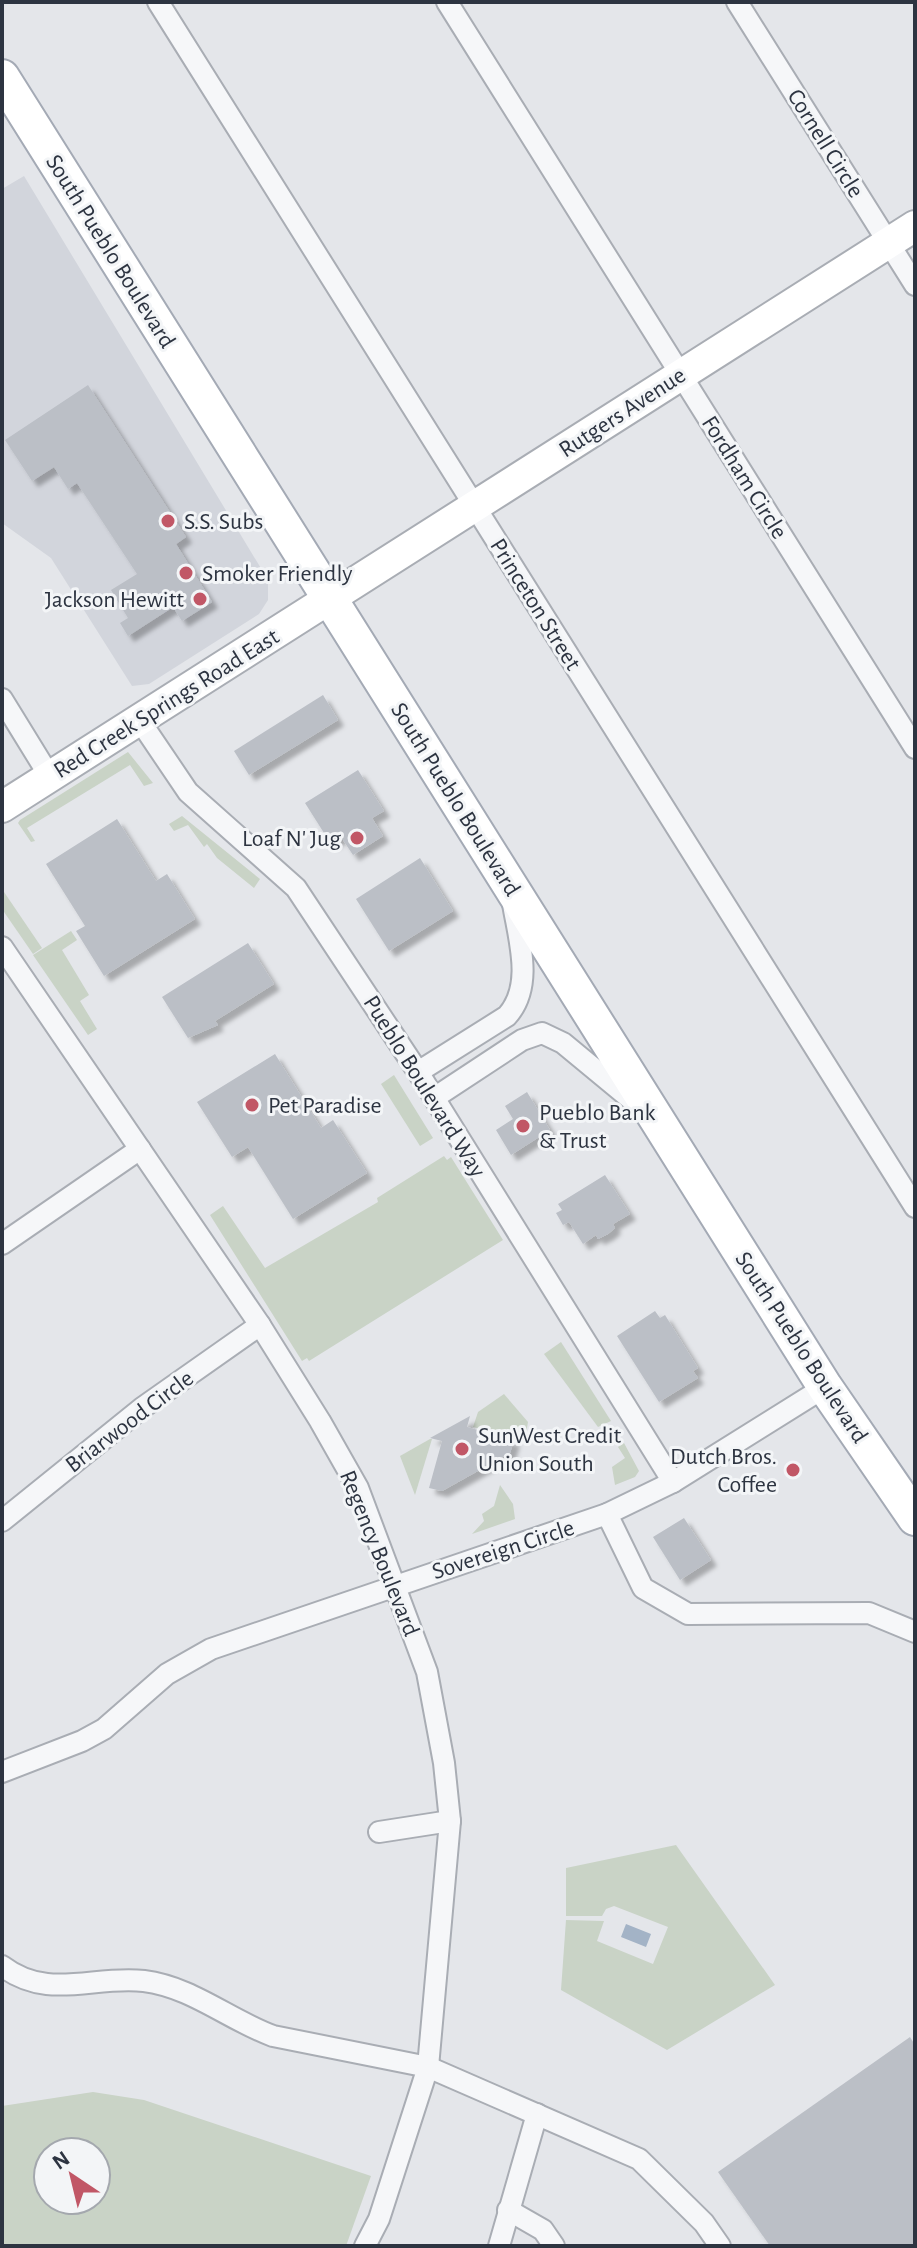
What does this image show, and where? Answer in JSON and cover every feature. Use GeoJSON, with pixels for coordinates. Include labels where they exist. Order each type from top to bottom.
{"type":"FeatureCollection","features":[{"type":"Feature","properties":{"kind":"main road","name":"South Pueblo Boulevard"},"geometry":{"type":"LineString","coordinates":[[2,77],[825,1387],[915,1518]]}},
{"type":"Feature","properties":{"kind":"street","name":"Princeton Street"},"geometry":{"type":"LineString","coordinates":[[158,2],[915,1207]]}},
{"type":"Feature","properties":{"kind":"street","name":"Fordham Circle"},"geometry":{"type":"LineString","coordinates":[[447,2],[915,748]]}},
{"type":"Feature","properties":{"kind":"street","name":"Cornell Circle"},"geometry":{"type":"LineString","coordinates":[[737,2],[915,285]]}},
{"type":"Feature","properties":{"kind":"street","name":"Rutgers Avenue"},"geometry":{"type":"LineString","coordinates":[[330,600],[915,226]]}},
{"type":"Feature","properties":{"kind":"street","name":"Red Creek Springs Road East"},"geometry":{"type":"LineString","coordinates":[[2,807],[330,600]]}},
{"type":"Feature","properties":{"kind":"street"},"geometry":{"type":"LineString","coordinates":[[2,699],[50,777]]}},
{"type":"Feature","properties":{"kind":"street","name":"Pueblo Boulevard Way"},"geometry":{"type":"LineString","coordinates":[[140,721],[188,792],[296,888],[418,1072],[673,1482]]}},
{"type":"Feature","properties":{"kind":"street"},"geometry":{"type":"LineString","coordinates":[[418,1072],[507,1016],[521,995],[522,961],[509,884]]}},
{"type":"Feature","properties":{"kind":"street","name":"Regency Boulevard"},"geometry":{"type":"LineString","coordinates":[[2,947],[10,974],[140,1149],[260,1325],[358,1488],[397,1584],[427,1672],[444,1763],[450,1821],[428,2067],[379,2219],[365,2246]]}},
{"type":"Feature","properties":{"kind":"street"},"geometry":{"type":"LineString","coordinates":[[434,1098],[522,1040],[542,1033],[563,1043],[659,1123]]}},
{"type":"Feature","properties":{"kind":"street"},"geometry":{"type":"LineString","coordinates":[[2,1244],[140,1149]]}},
{"type":"Feature","properties":{"kind":"street","name":"Briarwood Circle"},"geometry":{"type":"LineString","coordinates":[[2,1521],[142,1408],[260,1325]]}},
{"type":"Feature","properties":{"kind":"street","name":"Sovereign Circle"},"geometry":{"type":"LineString","coordinates":[[2,1772],[60,1751],[104,1729],[187,1660],[397,1584],[607,1514],[673,1482],[825,1387]]}},
{"type":"Feature","properties":{"kind":"street"},"geometry":{"type":"LineString","coordinates":[[607,1514],[643,1588],[688,1614],[869,1613],[915,1632]]}},
{"type":"Feature","properties":{"kind":"street"},"geometry":{"type":"LineString","coordinates":[[379,1832],[450,1821]]}},
{"type":"Feature","properties":{"kind":"street"},"geometry":{"type":"LineString","coordinates":[[2,1966],[26,1980],[45,1986],[70,1987],[124,1981],[160,1984],[180,1989],[249,2028],[273,2036],[428,2067],[639,2159],[704,2223],[720,2246]]}},
{"type":"Feature","properties":{"kind":"street"},"geometry":{"type":"LineString","coordinates":[[499,2246],[537,2114]]}},
{"type":"Feature","properties":{"kind":"street"},"geometry":{"type":"LineString","coordinates":[[508,2210],[543,2230],[554,2246]]}},
{"type":"Feature","properties":{"kind":"shaded area"},"geometry":{"type":"Polygon","coordinates":[[[24,176],[268,580],[268,600],[259,614],[149,684],[132,686],[51,558],[2,523],[2,189],[24,176]]]}},
{"type":"Feature","properties":{"kind":"shaded area"},"geometry":{"type":"Polygon","coordinates":[[[128,752],[153,783],[144,786],[130,765],[27,828],[35,841],[31,842],[18,823],[20,820],[128,752]]]}},
{"type":"Feature","properties":{"kind":"shaded area"},"geometry":{"type":"Polygon","coordinates":[[[182,816],[260,879],[254,888],[217,858],[207,844],[204,847],[188,825],[174,831],[169,824],[182,816]]]}},
{"type":"Feature","properties":{"kind":"shaded area"},"geometry":{"type":"Polygon","coordinates":[[[2,889],[42,948],[33,954],[2,909],[2,889]]]}},
{"type":"Feature","properties":{"kind":"shaded area"},"geometry":{"type":"Polygon","coordinates":[[[71,931],[77,940],[62,950],[89,995],[80,1001],[97,1029],[88,1035],[33,955],[71,931]]]}},
{"type":"Feature","properties":{"kind":"shaded area"},"geometry":{"type":"Polygon","coordinates":[[[394,1075],[433,1138],[420,1146],[381,1084],[394,1075]]]}},
{"type":"Feature","properties":{"kind":"shaded area"},"geometry":{"type":"Polygon","coordinates":[[[444,1156],[447,1160],[451,1157],[503,1240],[309,1361],[307,1358],[302,1361],[210,1215],[223,1206],[265,1268],[378,1202],[377,1198],[444,1156]]]}},
{"type":"Feature","properties":{"kind":"shaded area"},"geometry":{"type":"Polygon","coordinates":[[[561,1342],[611,1421],[598,1427],[544,1354],[561,1342]]]}},
{"type":"Feature","properties":{"kind":"shaded area"},"geometry":{"type":"Polygon","coordinates":[[[504,1394],[528,1422],[526,1434],[516,1439],[473,1427],[478,1412],[504,1394]]]}},
{"type":"Feature","properties":{"kind":"shaded area"},"geometry":{"type":"Polygon","coordinates":[[[432,1439],[415,1495],[400,1456],[432,1439]]]}},
{"type":"Feature","properties":{"kind":"shaded area"},"geometry":{"type":"Polygon","coordinates":[[[624,1443],[639,1471],[635,1477],[615,1485],[612,1467],[625,1458],[618,1447],[624,1443]]]}},
{"type":"Feature","properties":{"kind":"shaded area"},"geometry":{"type":"Polygon","coordinates":[[[500,1485],[513,1504],[515,1519],[472,1534],[484,1521],[482,1514],[494,1506],[500,1485]]]}},
{"type":"Feature","properties":{"kind":"shaded area"},"geometry":{"type":"Polygon","coordinates":[[[676,1845],[775,1985],[667,2050],[561,1990],[566,1920],[604,1921],[597,1941],[653,1964],[668,1927],[614,1906],[606,1909],[602,1916],[566,1916],[566,1868],[676,1845]]]}},
{"type":"Feature","properties":{"kind":"shaded area"},"geometry":{"type":"Polygon","coordinates":[[[93,2092],[144,2100],[371,2176],[346,2246],[2,2246],[2,2106],[93,2092]]]}},
{"type":"Feature","properties":{"kind":"water"},"geometry":{"type":"Polygon","coordinates":[[[626,1924],[651,1934],[646,1947],[621,1937],[626,1924]]]}},
{"type":"Feature","properties":{"kind":"building"},"geometry":{"type":"Polygon","coordinates":[[[88,385],[186,537],[176,544],[212,602],[182,621],[173,607],[128,636],[120,623],[128,618],[111,590],[137,574],[77,483],[68,489],[54,467],[32,481],[5,440],[88,385]]]}},
{"type":"Feature","properties":{"kind":"building"},"geometry":{"type":"Polygon","coordinates":[[[323,695],[338,720],[249,775],[234,751],[323,695]]]}},
{"type":"Feature","properties":{"kind":"building"},"geometry":{"type":"Polygon","coordinates":[[[358,770],[384,811],[372,818],[383,836],[353,855],[341,837],[331,844],[305,803],[358,770]]]}},
{"type":"Feature","properties":{"kind":"building"},"geometry":{"type":"Polygon","coordinates":[[[117,819],[156,881],[167,874],[195,919],[104,976],[76,931],[85,926],[46,864],[117,819]]]}},
{"type":"Feature","properties":{"kind":"building"},"geometry":{"type":"Polygon","coordinates":[[[420,858],[453,911],[389,951],[356,899],[420,858]]]}},
{"type":"Feature","properties":{"kind":"building"},"geometry":{"type":"Polygon","coordinates":[[[248,943],[274,984],[215,1021],[218,1025],[188,1038],[162,997],[248,943]]]}},
{"type":"Feature","properties":{"kind":"building"},"geometry":{"type":"Polygon","coordinates":[[[275,1054],[321,1128],[333,1120],[367,1173],[293,1219],[248,1147],[232,1157],[197,1102],[275,1054]]]}},
{"type":"Feature","properties":{"kind":"building"},"geometry":{"type":"Polygon","coordinates":[[[527,1092],[550,1130],[511,1155],[496,1130],[513,1119],[505,1106],[527,1092]]]}},
{"type":"Feature","properties":{"kind":"building"},"geometry":{"type":"Polygon","coordinates":[[[605,1175],[630,1214],[613,1224],[615,1228],[608,1234],[598,1239],[596,1235],[583,1244],[569,1222],[563,1225],[556,1213],[562,1210],[558,1204],[605,1175]]]}},
{"type":"Feature","properties":{"kind":"building"},"geometry":{"type":"Polygon","coordinates":[[[655,1311],[660,1318],[665,1315],[698,1368],[693,1371],[698,1378],[659,1402],[617,1336],[655,1311]]]}},
{"type":"Feature","properties":{"kind":"building"},"geometry":{"type":"Polygon","coordinates":[[[470,1416],[467,1427],[514,1440],[510,1453],[442,1491],[429,1488],[442,1441],[430,1438],[470,1416]]]}},
{"type":"Feature","properties":{"kind":"building"},"geometry":{"type":"Polygon","coordinates":[[[684,1518],[711,1560],[680,1580],[653,1537],[684,1518]]]}},
{"type":"Feature","properties":{"kind":"building"},"geometry":{"type":"Polygon","coordinates":[[[910,2037],[915,2045],[915,2246],[770,2246],[718,2172],[910,2037]]]}},
{"type":"Feature","properties":{"kind":"place","name":"S.S. Subs"},"geometry":{"type":"Point","coordinates":[168,521]}},
{"type":"Feature","properties":{"kind":"place","name":"Smoker Friendly"},"geometry":{"type":"Point","coordinates":[186,573]}},
{"type":"Feature","properties":{"kind":"place","name":"Jackson Hewitt"},"geometry":{"type":"Point","coordinates":[200,599]}},
{"type":"Feature","properties":{"kind":"place","name":"Loaf N' Jug"},"geometry":{"type":"Point","coordinates":[357,838]}},
{"type":"Feature","properties":{"kind":"place","name":"Pet Paradise"},"geometry":{"type":"Point","coordinates":[252,1105]}},
{"type":"Feature","properties":{"kind":"place","name":"Pueblo Bank & Trust"},"geometry":{"type":"Point","coordinates":[523,1126]}},
{"type":"Feature","properties":{"kind":"place","name":"SunWest Credit Union South"},"geometry":{"type":"Point","coordinates":[462,1449]}},
{"type":"Feature","properties":{"kind":"place","name":"Dutch Bros. Coffee"},"geometry":{"type":"Point","coordinates":[793,1470]}}]}
